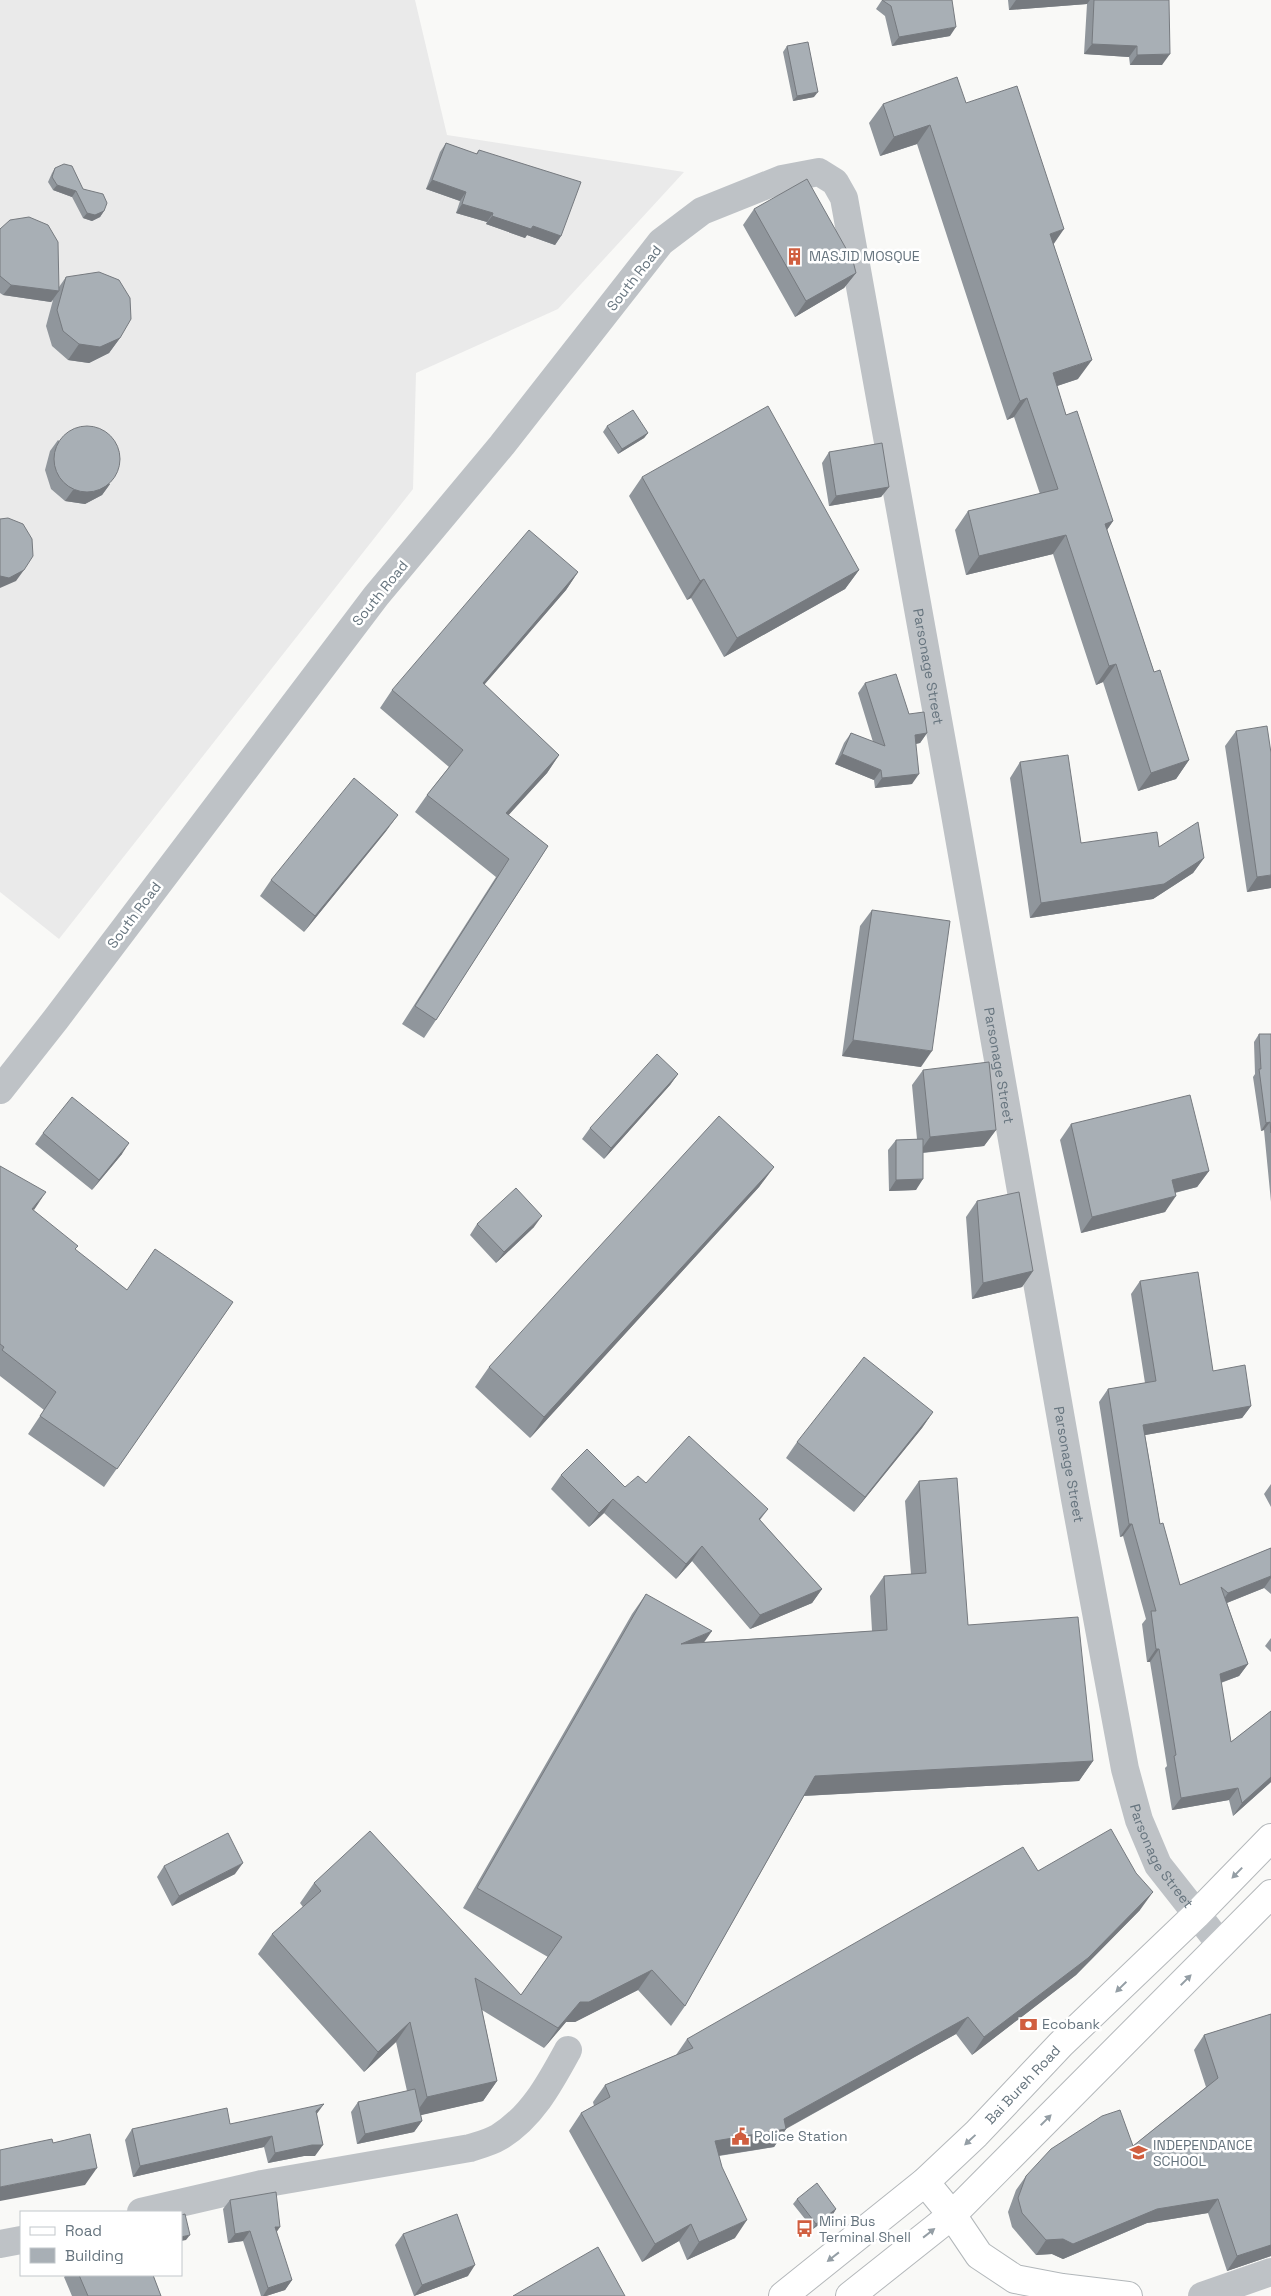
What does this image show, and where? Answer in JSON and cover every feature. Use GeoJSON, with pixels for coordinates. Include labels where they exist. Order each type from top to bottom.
{"type":"FeatureCollection","features":[{"type":"Feature","properties":{"kind":"main road","name":"Bai Bureh Road"},"geometry":{"type":"LineString","coordinates":[[783,2296],[925,2182],[976,2134],[1061,2044],[1196,1915],[1271,1838]]}},
{"type":"Feature","properties":{"kind":"main road"},"geometry":{"type":"LineString","coordinates":[[850,2296],[952,2215],[1271,1894]]}},
{"type":"Feature","properties":{"kind":"main road"},"geometry":{"type":"LineString","coordinates":[[925,2182],[952,2215],[979,2255],[1014,2279],[1062,2288],[1128,2296]]}},
{"type":"Feature","properties":{"kind":"street","name":"South Road"},"geometry":{"type":"LineString","coordinates":[[0,1090],[56,1019],[376,596],[502,445],[661,242],[702,211],[782,179],[819,172]]}},
{"type":"Feature","properties":{"kind":"street","name":"Parsonage Street"},"geometry":{"type":"LineString","coordinates":[[819,172],[835,182],[844,198],[953,803],[1075,1499],[1125,1769],[1139,1820],[1158,1865],[1221,1945]]}},
{"type":"Feature","properties":{"kind":"street"},"geometry":{"type":"LineString","coordinates":[[144,2211],[262,2184],[470,2148],[499,2138],[526,2116],[547,2090],[568,2050]]}},
{"type":"Feature","properties":{"kind":"street"},"geometry":{"type":"LineString","coordinates":[[0,2244],[20,2240]]}},
{"type":"Feature","properties":{"kind":"street"},"geometry":{"type":"LineString","coordinates":[[1202,2296],[1271,2272]]}},
{"type":"Feature","properties":{"kind":"shaded area"},"geometry":{"type":"Polygon","coordinates":[[[0,0],[415,0],[447,135],[684,172],[558,309],[416,373],[413,489],[59,939],[0,892],[0,0]]]}},
{"type":"Feature","properties":{"kind":"building"},"geometry":{"type":"Polygon","coordinates":[[[882,0],[952,0],[956,27],[899,37],[891,6],[882,0]]]}},
{"type":"Feature","properties":{"kind":"building"},"geometry":{"type":"Polygon","coordinates":[[[1094,0],[1169,0],[1170,54],[1137,55],[1137,46],[1092,44],[1094,0]]]}},
{"type":"Feature","properties":{"kind":"building"},"geometry":{"type":"Polygon","coordinates":[[[808,42],[818,92],[797,96],[787,46],[808,42]]]}},
{"type":"Feature","properties":{"kind":"building"},"geometry":{"type":"Polygon","coordinates":[[[957,77],[966,103],[1017,86],[1064,229],[1050,234],[1092,360],[1053,373],[1066,415],[1077,411],[1113,521],[1105,524],[1154,672],[1160,670],[1189,760],[1151,773],[1116,664],[1109,666],[1066,535],[979,556],[968,511],[1058,489],[1027,398],[1020,401],[930,125],[894,137],[883,104],[957,77]]]}},
{"type":"Feature","properties":{"kind":"building"},"geometry":{"type":"Polygon","coordinates":[[[446,143],[477,154],[479,150],[581,182],[561,236],[533,226],[531,229],[492,216],[493,213],[462,204],[466,192],[432,180],[446,143]]]}},
{"type":"Feature","properties":{"kind":"building"},"geometry":{"type":"Polygon","coordinates":[[[64,164],[72,166],[83,189],[103,194],[107,203],[104,211],[95,215],[87,213],[76,191],[57,185],[52,177],[55,168],[64,164]]]}},
{"type":"Feature","properties":{"kind":"building","name":"MASJID MOSQUE"},"geometry":{"type":"Polygon","coordinates":[[[807,179],[853,261],[856,273],[806,301],[754,209],[807,179]]]}},
{"type":"Feature","properties":{"kind":"building"},"geometry":{"type":"Polygon","coordinates":[[[29,217],[48,225],[58,242],[59,291],[11,285],[0,276],[0,229],[10,220],[29,217]]]}},
{"type":"Feature","properties":{"kind":"building"},"geometry":{"type":"Polygon","coordinates":[[[99,272],[119,280],[130,298],[131,319],[120,338],[100,347],[79,344],[63,331],[57,310],[66,277],[99,272]]]}},
{"type":"Feature","properties":{"kind":"building"},"geometry":{"type":"Polygon","coordinates":[[[768,406],[859,570],[737,638],[704,579],[700,581],[642,477],[768,406]]]}},
{"type":"Feature","properties":{"kind":"building"},"geometry":{"type":"Polygon","coordinates":[[[633,410],[648,433],[622,449],[607,426],[633,410]]]}},
{"type":"Feature","properties":{"kind":"building"},"geometry":{"type":"Polygon","coordinates":[[[80,426],[94,426],[106,431],[115,440],[120,452],[118,472],[111,483],[94,492],[80,492],[68,487],[59,478],[54,466],[54,452],[59,440],[68,431],[80,426]]]}},
{"type":"Feature","properties":{"kind":"building"},"geometry":{"type":"Polygon","coordinates":[[[882,443],[889,487],[836,496],[829,452],[882,443]]]}},
{"type":"Feature","properties":{"kind":"building"},"geometry":{"type":"Polygon","coordinates":[[[8,518],[23,524],[32,539],[33,556],[24,570],[9,578],[0,576],[0,519],[8,518]]]}},
{"type":"Feature","properties":{"kind":"building"},"geometry":{"type":"Polygon","coordinates":[[[529,530],[578,572],[483,683],[559,755],[506,813],[548,846],[436,1020],[415,1006],[509,859],[427,795],[463,750],[392,690],[529,530]]]}},
{"type":"Feature","properties":{"kind":"building"},"geometry":{"type":"Polygon","coordinates":[[[896,674],[909,714],[924,712],[927,733],[915,735],[919,774],[882,778],[881,770],[842,754],[851,733],[885,746],[865,683],[896,674]]]}},
{"type":"Feature","properties":{"kind":"building"},"geometry":{"type":"Polygon","coordinates":[[[1267,726],[1271,753],[1271,875],[1257,877],[1236,731],[1267,726]]]}},
{"type":"Feature","properties":{"kind":"building"},"geometry":{"type":"Polygon","coordinates":[[[1068,755],[1081,843],[1157,832],[1159,847],[1198,822],[1204,858],[1164,884],[1041,903],[1020,762],[1068,755]]]}},
{"type":"Feature","properties":{"kind":"building"},"geometry":{"type":"Polygon","coordinates":[[[354,778],[398,815],[315,916],[271,880],[354,778]]]}},
{"type":"Feature","properties":{"kind":"building"},"geometry":{"type":"Polygon","coordinates":[[[872,910],[950,921],[932,1051],[853,1040],[872,910]]]}},
{"type":"Feature","properties":{"kind":"building"},"geometry":{"type":"Polygon","coordinates":[[[1259,1034],[1271,1034],[1271,1133],[1270,1122],[1266,1123],[1259,1069],[1261,1069],[1259,1034]]]}},
{"type":"Feature","properties":{"kind":"building"},"geometry":{"type":"Polygon","coordinates":[[[657,1054],[678,1074],[611,1148],[590,1128],[657,1054]]]}},
{"type":"Feature","properties":{"kind":"building"},"geometry":{"type":"Polygon","coordinates":[[[989,1062],[996,1130],[930,1137],[923,1070],[989,1062]]]}},
{"type":"Feature","properties":{"kind":"building"},"geometry":{"type":"Polygon","coordinates":[[[1190,1095],[1209,1171],[1172,1180],[1176,1196],[1092,1217],[1071,1124],[1190,1095]]]}},
{"type":"Feature","properties":{"kind":"building"},"geometry":{"type":"Polygon","coordinates":[[[72,1097],[129,1143],[99,1180],[43,1133],[72,1097]]]}},
{"type":"Feature","properties":{"kind":"building"},"geometry":{"type":"Polygon","coordinates":[[[719,1116],[774,1167],[544,1417],[489,1367],[719,1116]]]}},
{"type":"Feature","properties":{"kind":"building"},"geometry":{"type":"Polygon","coordinates":[[[923,1139],[923,1179],[896,1180],[896,1140],[923,1139]]]}},
{"type":"Feature","properties":{"kind":"building"},"geometry":{"type":"Polygon","coordinates":[[[0,1166],[46,1192],[32,1209],[78,1246],[75,1249],[127,1290],[155,1249],[233,1302],[117,1469],[40,1416],[56,1392],[2,1350],[4,1347],[0,1344],[0,1166]]]}},
{"type":"Feature","properties":{"kind":"building"},"geometry":{"type":"Polygon","coordinates":[[[516,1188],[542,1216],[504,1252],[477,1224],[516,1188]]]}},
{"type":"Feature","properties":{"kind":"building"},"geometry":{"type":"Polygon","coordinates":[[[1019,1192],[1033,1271],[983,1283],[977,1201],[1019,1192]]]}},
{"type":"Feature","properties":{"kind":"building"},"geometry":{"type":"Polygon","coordinates":[[[1198,1272],[1213,1371],[1245,1365],[1251,1406],[1143,1425],[1160,1524],[1163,1523],[1180,1585],[1271,1548],[1271,1576],[1228,1593],[1221,1587],[1248,1664],[1220,1674],[1231,1742],[1271,1711],[1271,1777],[1242,1803],[1238,1788],[1181,1798],[1159,1649],[1156,1649],[1151,1611],[1156,1611],[1132,1524],[1129,1524],[1108,1389],[1156,1381],[1140,1281],[1198,1272]]]}},
{"type":"Feature","properties":{"kind":"building"},"geometry":{"type":"Polygon","coordinates":[[[864,1357],[933,1412],[865,1497],[797,1442],[864,1357]]]}},
{"type":"Feature","properties":{"kind":"building"},"geometry":{"type":"Polygon","coordinates":[[[689,1436],[768,1509],[759,1519],[822,1589],[760,1615],[702,1546],[686,1564],[613,1499],[599,1513],[561,1475],[587,1449],[625,1487],[638,1476],[646,1483],[689,1436]]]}},
{"type":"Feature","properties":{"kind":"building"},"geometry":{"type":"Polygon","coordinates":[[[957,1478],[968,1625],[1078,1617],[1093,1761],[815,1776],[685,2006],[652,1970],[589,2002],[580,2002],[558,2028],[475,1978],[497,2081],[427,2097],[410,2022],[378,2052],[272,1934],[321,1891],[314,1883],[370,1831],[521,1995],[562,1937],[477,1888],[646,1594],[712,1631],[681,1644],[887,1630],[884,1576],[926,1573],[919,1481],[957,1478]]]}},
{"type":"Feature","properties":{"kind":"building"},"geometry":{"type":"Polygon","coordinates":[[[1111,1829],[1136,1873],[1153,1892],[1088,1958],[984,2037],[968,2017],[784,2119],[786,2129],[715,2141],[722,2167],[747,2220],[699,2242],[691,2224],[655,2244],[581,2113],[610,2097],[605,2085],[693,2048],[687,2039],[1023,1847],[1038,1871],[1111,1829]]]}},
{"type":"Feature","properties":{"kind":"building"},"geometry":{"type":"Polygon","coordinates":[[[228,1833],[243,1863],[179,1896],[164,1866],[228,1833]]]}},
{"type":"Feature","properties":{"kind":"building"},"geometry":{"type":"Polygon","coordinates":[[[1271,2014],[1271,2245],[1237,2256],[1218,2199],[1157,2209],[1073,2244],[1063,2239],[1046,2240],[1022,2213],[1018,2198],[1026,2176],[1051,2149],[1102,2116],[1120,2110],[1133,2146],[1218,2078],[1204,2035],[1271,2014]]]}},
{"type":"Feature","properties":{"kind":"building"},"geometry":{"type":"Polygon","coordinates":[[[415,2089],[422,2121],[365,2134],[358,2102],[415,2089]]]}},
{"type":"Feature","properties":{"kind":"building"},"geometry":{"type":"Polygon","coordinates":[[[324,2104],[316,2111],[323,2145],[312,2145],[275,2153],[272,2136],[140,2166],[132,2129],[227,2108],[230,2124],[324,2104]]]}},
{"type":"Feature","properties":{"kind":"building"},"geometry":{"type":"Polygon","coordinates":[[[90,2134],[97,2168],[0,2187],[0,2150],[52,2139],[53,2143],[90,2134]]]}},
{"type":"Feature","properties":{"kind":"building"},"geometry":{"type":"Polygon","coordinates":[[[817,2183],[836,2209],[816,2224],[797,2199],[817,2183]]]}},
{"type":"Feature","properties":{"kind":"building"},"geometry":{"type":"Polygon","coordinates":[[[276,2192],[280,2227],[275,2227],[292,2280],[268,2288],[250,2231],[235,2234],[230,2200],[276,2192]]]}},
{"type":"Feature","properties":{"kind":"building"},"geometry":{"type":"Polygon","coordinates":[[[185,2214],[190,2235],[182,2237],[182,2215],[185,2214]]]}},
{"type":"Feature","properties":{"kind":"building"},"geometry":{"type":"Polygon","coordinates":[[[457,2214],[475,2265],[422,2285],[403,2234],[457,2214]]]}},
{"type":"Feature","properties":{"kind":"building"},"geometry":{"type":"Polygon","coordinates":[[[598,2247],[625,2296],[513,2296],[598,2247]]]}},
{"type":"Feature","properties":{"kind":"building"},"geometry":{"type":"Polygon","coordinates":[[[79,2276],[153,2276],[161,2296],[88,2296],[79,2276]]]}},
{"type":"Feature","properties":{"kind":"place","name":"MASJID MOSQUE"},"geometry":{"type":"Point","coordinates":[795,256]}},
{"type":"Feature","properties":{"kind":"place","name":"Ecobank"},"geometry":{"type":"Point","coordinates":[1028,2024]}},
{"type":"Feature","properties":{"kind":"place","name":"Police Station"},"geometry":{"type":"Point","coordinates":[740,2136]}},
{"type":"Feature","properties":{"kind":"place","name":"INDEPENDANCE SCHOOL"},"geometry":{"type":"Point","coordinates":[1139,2153]}},
{"type":"Feature","properties":{"kind":"place","name":"Mini Bus Terminal Shell"},"geometry":{"type":"Point","coordinates":[805,2229]}}]}
